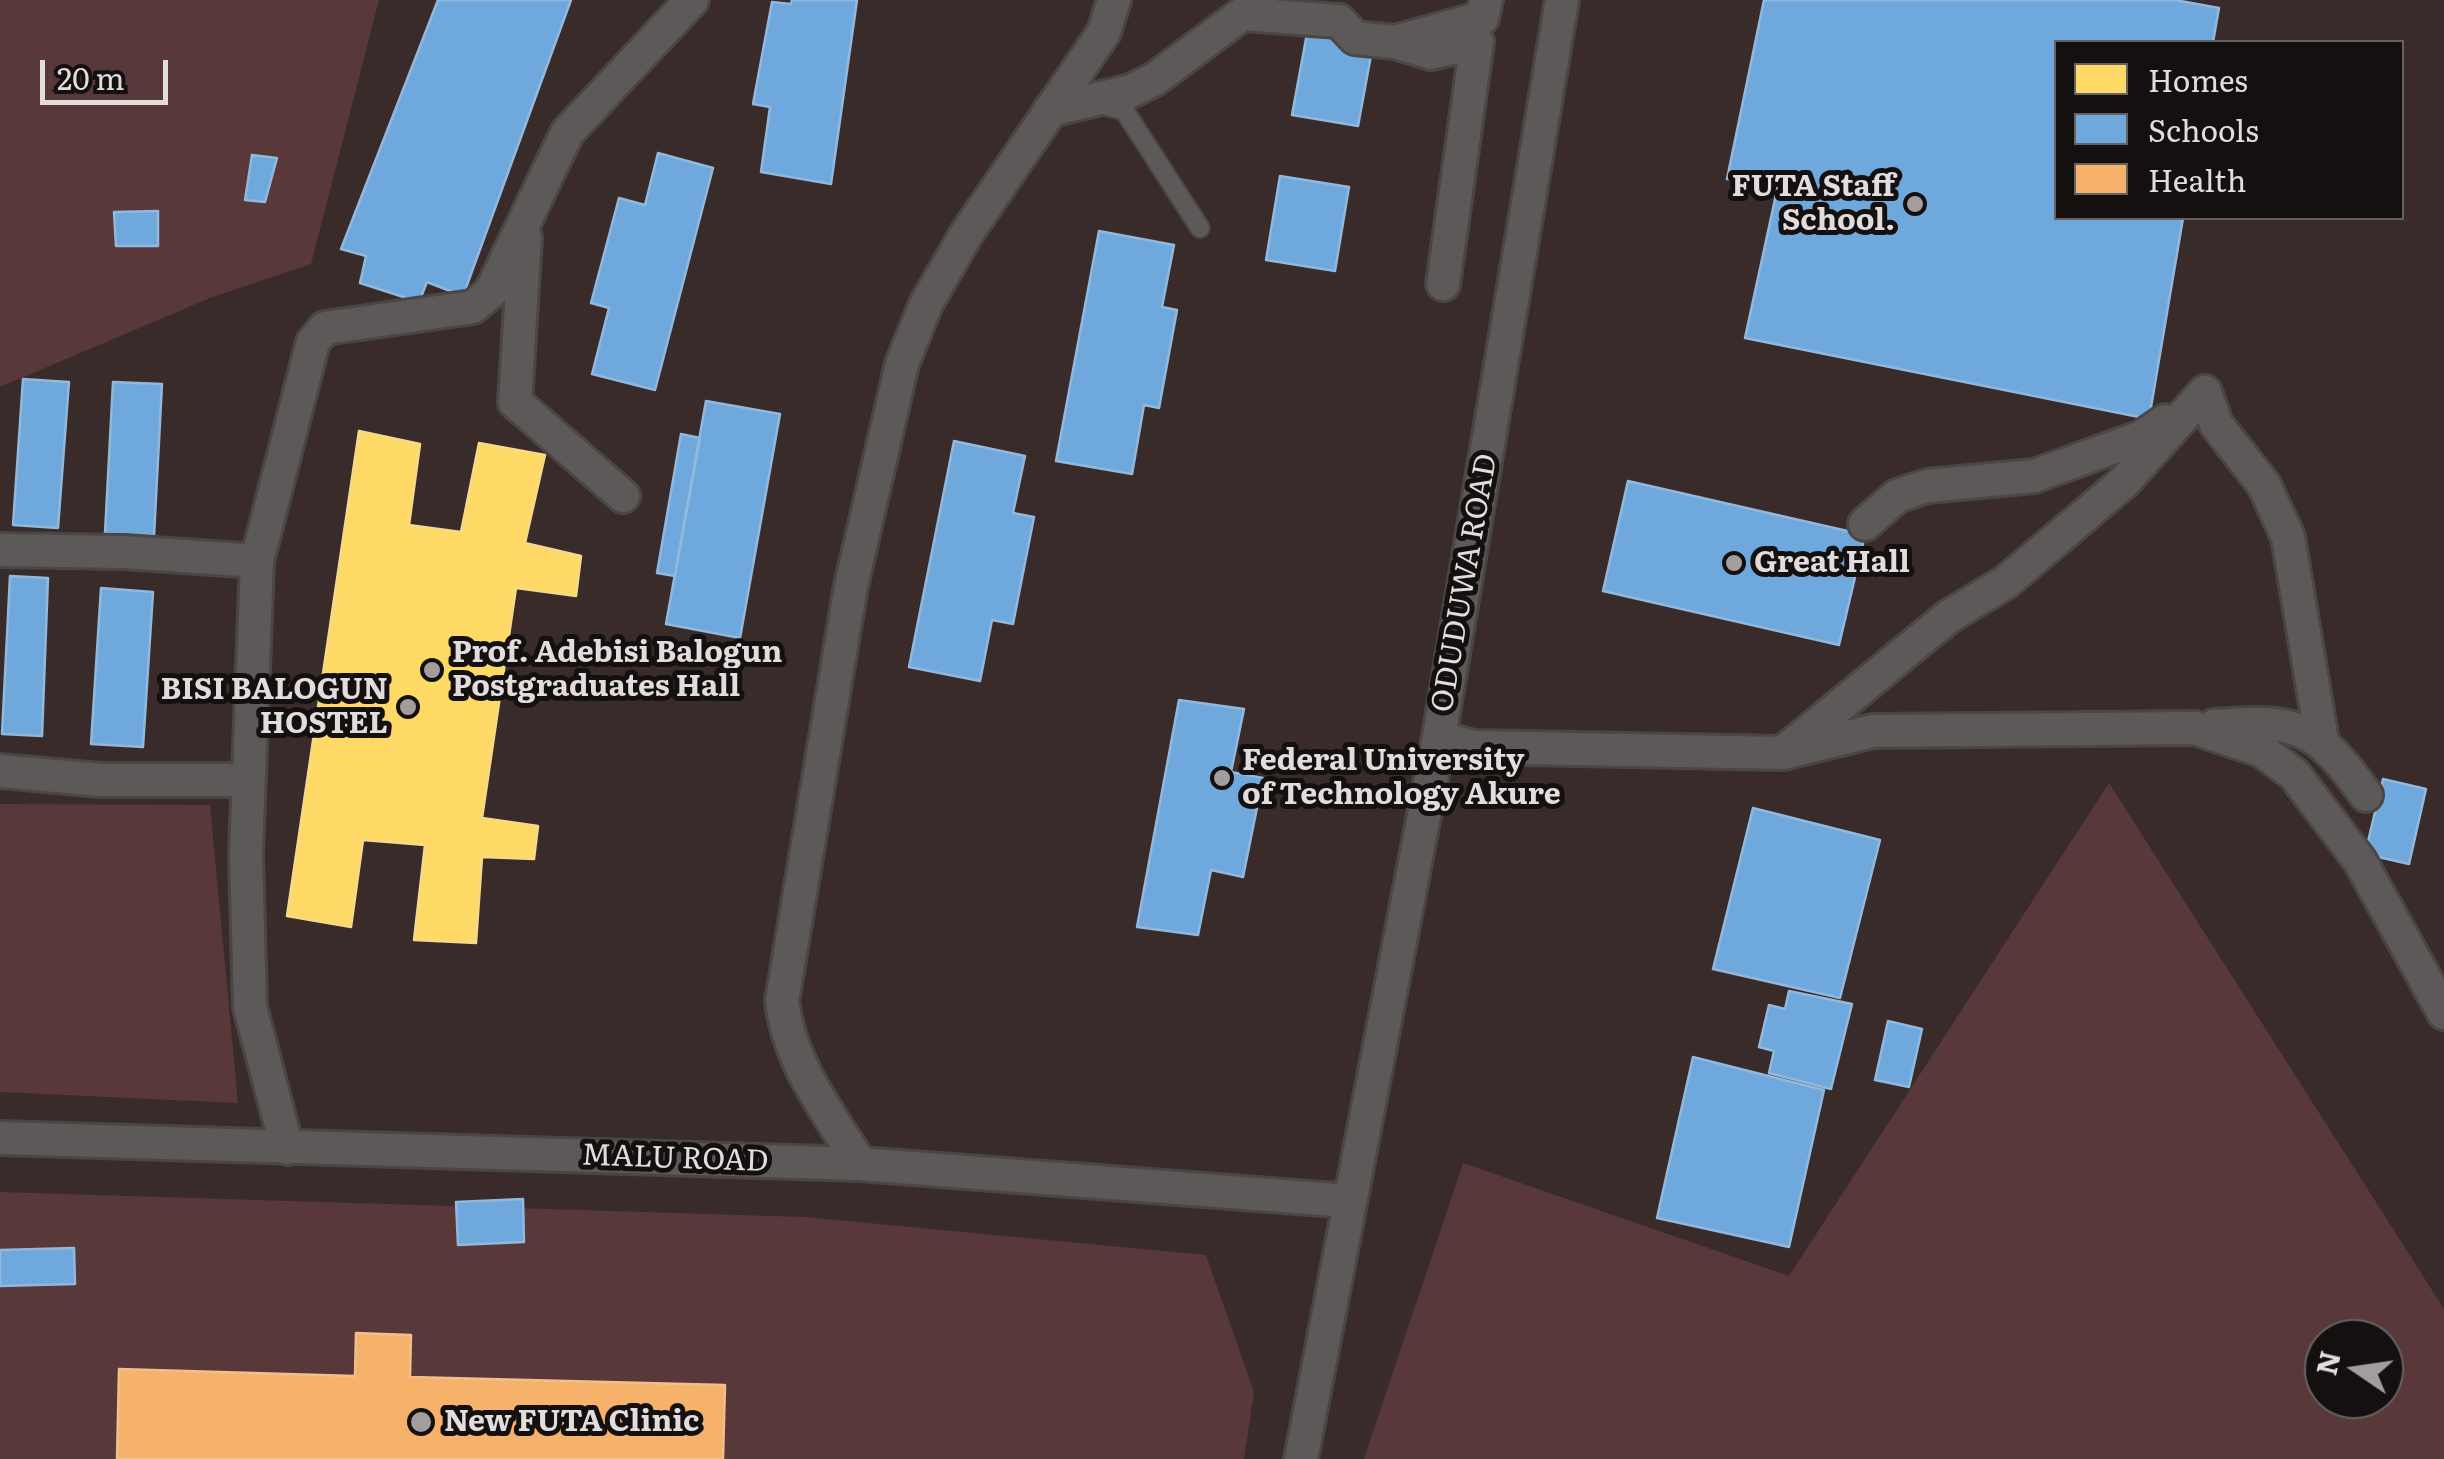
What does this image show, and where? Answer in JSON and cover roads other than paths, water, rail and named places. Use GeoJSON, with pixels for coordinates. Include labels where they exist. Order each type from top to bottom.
{"type":"FeatureCollection","features":[{"type":"Feature","properties":{"kind":"street"},"geometry":{"type":"LineString","coordinates":[[286,1148],[250,1007],[247,780],[257,561],[313,342],[325,328],[473,307],[491,292],[567,133],[692,0]]}},
{"type":"Feature","properties":{"kind":"street"},"geometry":{"type":"LineString","coordinates":[[860,1164],[802,1070],[786,1036],[782,1001],[830,697],[902,364],[926,304],[967,232],[1104,32],[1114,0]]}},
{"type":"Feature","properties":{"kind":"street"},"geometry":{"type":"LineString","coordinates":[[1395,42],[1482,18],[1486,0]]}},
{"type":"Feature","properties":{"kind":"street","name":"ODUDUWA ROAD"},"geometry":{"type":"LineString","coordinates":[[1300,1459],[1439,737],[1562,0]]}},
{"type":"Feature","properties":{"kind":"street"},"geometry":{"type":"LineString","coordinates":[[1050,110],[1131,91],[1155,79],[1253,7],[1339,20],[1354,38],[1395,42],[1431,52],[1477,42],[1443,284]]}},
{"type":"Feature","properties":{"kind":"street"},"geometry":{"type":"LineString","coordinates":[[527,214],[515,402],[623,496]]}},
{"type":"Feature","properties":{"kind":"street"},"geometry":{"type":"LineString","coordinates":[[1782,753],[1948,617],[2006,582],[2124,482],[2204,392]]}},
{"type":"Feature","properties":{"kind":"street"},"geometry":{"type":"LineString","coordinates":[[1865,524],[1898,496],[1927,486],[2034,476],[2142,437],[2204,392]]}},
{"type":"Feature","properties":{"kind":"street"},"geometry":{"type":"LineString","coordinates":[[2204,392],[2216,424],[2264,485],[2288,537],[2322,741]]}},
{"type":"Feature","properties":{"kind":"street"},"geometry":{"type":"LineString","coordinates":[[0,550],[257,561]]}},
{"type":"Feature","properties":{"kind":"street"},"geometry":{"type":"LineString","coordinates":[[1439,737],[1473,747],[1782,753],[1872,731],[2276,724],[2314,733],[2366,795]]}},
{"type":"Feature","properties":{"kind":"street"},"geometry":{"type":"LineString","coordinates":[[2195,728],[2261,750],[2294,774],[2360,861],[2444,1013]]}},
{"type":"Feature","properties":{"kind":"street"},"geometry":{"type":"LineString","coordinates":[[0,771],[100,780],[247,780]]}},
{"type":"Feature","properties":{"kind":"street","name":"MALU ROAD"},"geometry":{"type":"LineString","coordinates":[[0,1138],[860,1164],[1348,1201]]}},
{"type":"Feature","properties":{"kind":"lane"},"geometry":{"type":"LineString","coordinates":[[1086,101],[1124,110],[1200,228]]}},
{"type":"Feature","properties":{"kind":"place","name":"FUTA Staff School."},"geometry":{"type":"Point","coordinates":[1915,204]}},
{"type":"Feature","properties":{"kind":"place","name":"Great Hall"},"geometry":{"type":"Point","coordinates":[1734,563]}},
{"type":"Feature","properties":{"kind":"place","name":"Prof. Adebisi Balogun Postgraduates Hall"},"geometry":{"type":"Point","coordinates":[432,670]}},
{"type":"Feature","properties":{"kind":"place","name":"BISI BALOGUN HOSTEL"},"geometry":{"type":"Point","coordinates":[408,707]}},
{"type":"Feature","properties":{"kind":"place","name":"Federal University of Technology Akure"},"geometry":{"type":"Point","coordinates":[1222,778]}},
{"type":"Feature","properties":{"kind":"place","name":"New FUTA Clinic"},"geometry":{"type":"Point","coordinates":[421,1422]}}]}
